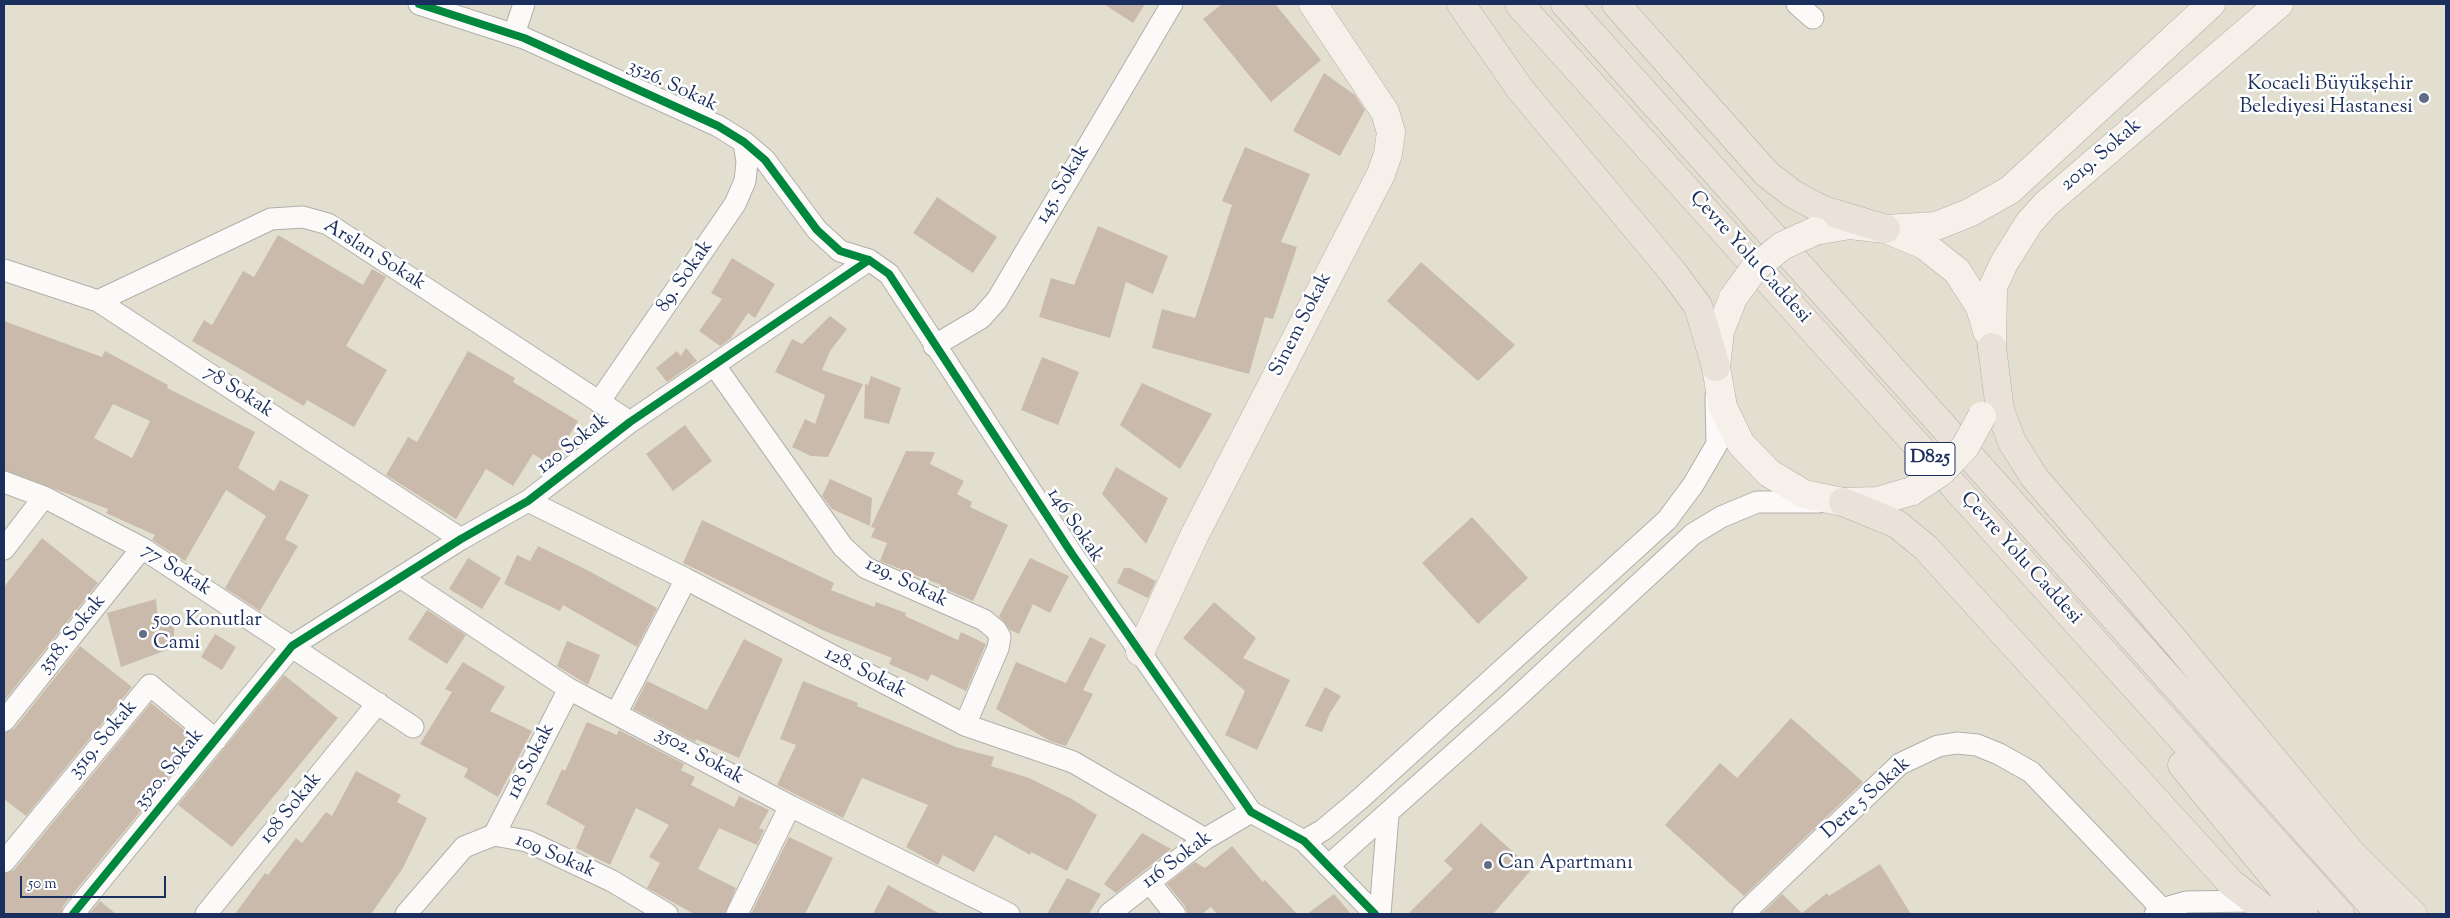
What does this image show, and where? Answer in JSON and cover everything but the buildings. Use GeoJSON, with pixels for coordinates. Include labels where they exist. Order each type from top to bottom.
{"type":"FeatureCollection","features":[{"type":"Feature","properties":{"kind":"highway"},"geometry":{"type":"LineString","coordinates":[[1461,4],[1520,89],[1672,271],[1698,306],[1716,367]]}},
{"type":"Feature","properties":{"kind":"highway","name":"Çevre Yolu Caddesi"},"geometry":{"type":"LineString","coordinates":[[1519,4],[2340,914]]}},
{"type":"Feature","properties":{"kind":"highway","name":"Çevre Yolu Caddesi"},"geometry":{"type":"LineString","coordinates":[[1565,4],[2380,914]]}},
{"type":"Feature","properties":{"kind":"highway"},"geometry":{"type":"LineString","coordinates":[[1616,4],[1766,174],[1793,194],[1823,210],[1886,229]]}},
{"type":"Feature","properties":{"kind":"highway"},"geometry":{"type":"LineString","coordinates":[[1992,347],[2000,410],[2012,442],[2034,477],[2180,647],[2353,855]]}},
{"type":"Feature","properties":{"kind":"highway"},"geometry":{"type":"LineString","coordinates":[[1960,492],[2304,914]]}},
{"type":"Feature","properties":{"kind":"highway"},"geometry":{"type":"LineString","coordinates":[[1843,502],[1897,524],[1926,548],[2231,883],[2262,907]]}},
{"type":"Feature","properties":{"kind":"highway"},"geometry":{"type":"LineString","coordinates":[[2116,620],[2413,914]]}},
{"type":"Feature","properties":{"kind":"street","name":"3526. Sokak"},"geometry":{"type":"LineString","coordinates":[[419,4],[514,34],[718,126],[744,142],[764,160],[817,230],[840,251],[869,260]]}},
{"type":"Feature","properties":{"kind":"street"},"geometry":{"type":"LineString","coordinates":[[514,34],[524,4]]}},
{"type":"Feature","properties":{"kind":"street","name":"145. Sokak"},"geometry":{"type":"LineString","coordinates":[[934,346],[981,318],[997,300],[1172,4]]}},
{"type":"Feature","properties":{"kind":"street","name":"Sinem Sokak"},"geometry":{"type":"LineString","coordinates":[[1140,652],[1194,536],[1381,174],[1388,154],[1391,132],[1385,112],[1313,4]]}},
{"type":"Feature","properties":{"kind":"street"},"geometry":{"type":"LineString","coordinates":[[1797,4],[1812,18]]}},
{"type":"Feature","properties":{"kind":"street","name":"2019. Sokak"},"geometry":{"type":"LineString","coordinates":[[2211,4],[2010,190],[1969,214],[1936,226],[1886,229],[1850,226],[1815,231],[1782,246],[1754,269],[1733,298],[1720,331],[1716,367],[1723,407],[1741,444],[1769,473],[1804,494],[1843,502],[1878,501],[1912,491],[1941,472],[1966,447],[1982,416],[1992,382],[1993,287],[2004,263],[2029,223],[2046,204],[2279,4]]}},
{"type":"Feature","properties":{"kind":"street","name":"89. Sokak"},"geometry":{"type":"LineString","coordinates":[[599,402],[736,204],[745,181],[747,162],[744,142]]}},
{"type":"Feature","properties":{"kind":"street","name":"Arslan Sokak"},"geometry":{"type":"LineString","coordinates":[[98,301],[271,219],[304,217],[328,224],[630,422]]}},
{"type":"Feature","properties":{"kind":"street"},"geometry":{"type":"LineString","coordinates":[[1886,229],[1924,245],[1957,271],[1980,306],[1992,347]]}},
{"type":"Feature","properties":{"kind":"street","name":"146 Sokak"},"geometry":{"type":"LineString","coordinates":[[869,260],[889,274],[934,346],[1140,652],[1251,812]]}},
{"type":"Feature","properties":{"kind":"street","name":"120 Sokak"},"geometry":{"type":"LineString","coordinates":[[292,646],[461,539],[528,501],[630,422],[869,260]]}},
{"type":"Feature","properties":{"kind":"street","name":"78 Sokak"},"geometry":{"type":"LineString","coordinates":[[4,270],[98,301],[461,539]]}},
{"type":"Feature","properties":{"kind":"street","name":"129. Sokak"},"geometry":{"type":"LineString","coordinates":[[715,366],[843,547],[866,568],[984,620],[996,630],[1000,638],[998,648],[965,725]]}},
{"type":"Feature","properties":{"kind":"street"},"geometry":{"type":"LineString","coordinates":[[1304,841],[1323,830],[1361,798],[1667,520],[1693,485],[1717,444],[1716,367]]}},
{"type":"Feature","properties":{"kind":"street","name":"77 Sokak"},"geometry":{"type":"LineString","coordinates":[[4,482],[44,497],[142,548],[413,727]]}},
{"type":"Feature","properties":{"kind":"street"},"geometry":{"type":"LineString","coordinates":[[4,549],[44,497]]}},
{"type":"Feature","properties":{"kind":"street","name":"128. Sokak"},"geometry":{"type":"LineString","coordinates":[[528,501],[686,579],[965,725],[1073,762],[1205,839]]}},
{"type":"Feature","properties":{"kind":"street"},"geometry":{"type":"LineString","coordinates":[[1328,866],[1388,814],[1693,534],[1721,517],[1758,502],[1843,502]]}},
{"type":"Feature","properties":{"kind":"street","name":"3518. Sokak"},"geometry":{"type":"LineString","coordinates":[[4,721],[142,548]]}},
{"type":"Feature","properties":{"kind":"street","name":"3502. Sokak"},"geometry":{"type":"LineString","coordinates":[[402,578],[569,689],[617,712],[790,806],[1009,914]]}},
{"type":"Feature","properties":{"kind":"street"},"geometry":{"type":"LineString","coordinates":[[617,712],[686,579]]}},
{"type":"Feature","properties":{"kind":"street","name":"3520. Sokak"},"geometry":{"type":"LineString","coordinates":[[73,914],[292,646]]}},
{"type":"Feature","properties":{"kind":"street","name":"3519. Sokak"},"geometry":{"type":"LineString","coordinates":[[4,862],[150,685],[216,740]]}},
{"type":"Feature","properties":{"kind":"street","name":"118 Sokak"},"geometry":{"type":"LineString","coordinates":[[494,834],[569,689]]}},
{"type":"Feature","properties":{"kind":"street","name":"108 Sokak"},"geometry":{"type":"LineString","coordinates":[[206,914],[378,703]]}},
{"type":"Feature","properties":{"kind":"street","name":"Dere 5 Sokak"},"geometry":{"type":"LineString","coordinates":[[1743,914],[1900,764],[1938,746],[1958,743],[1977,745],[1999,754],[2031,772],[2159,912]]}},
{"type":"Feature","properties":{"kind":"street"},"geometry":{"type":"LineString","coordinates":[[737,914],[790,806]]}},
{"type":"Feature","properties":{"kind":"street"},"geometry":{"type":"LineString","coordinates":[[1251,812],[1304,841],[1375,914]]}},
{"type":"Feature","properties":{"kind":"street","name":"116 Sokak"},"geometry":{"type":"LineString","coordinates":[[1109,914],[1205,839],[1251,812]]}},
{"type":"Feature","properties":{"kind":"street"},"geometry":{"type":"LineString","coordinates":[[1380,914],[1388,814]]}},
{"type":"Feature","properties":{"kind":"street","name":"109 Sokak"},"geometry":{"type":"LineString","coordinates":[[413,912],[464,847],[494,834],[527,841],[612,881],[667,914]]}},
{"type":"Feature","properties":{"kind":"street"},"geometry":{"type":"LineString","coordinates":[[1150,882],[1175,914]]}},
{"type":"Feature","properties":{"kind":"street"},"geometry":{"type":"LineString","coordinates":[[2159,912],[2186,902],[2262,907]]}},
{"type":"Feature","properties":{"kind":"cycle path"},"geometry":{"type":"LineString","coordinates":[[419,4],[524,38],[718,126],[744,142],[765,160],[817,230],[840,251],[869,260],[889,274],[1072,554],[1251,812],[1304,841],[1375,914]]}},
{"type":"Feature","properties":{"kind":"cycle path"},"geometry":{"type":"LineString","coordinates":[[73,914],[292,646],[461,539],[528,501],[630,422],[869,260]]}},
{"type":"Feature","properties":{"kind":"place","name":"Kocaeli Büyükşehir Belediyesi Hastanesi"},"geometry":{"type":"Point","coordinates":[2424,98]}},
{"type":"Feature","properties":{"kind":"place","name":"500 Konutlar Cami"},"geometry":{"type":"Point","coordinates":[143,634]}},
{"type":"Feature","properties":{"kind":"place","name":"Can Apartmanı"},"geometry":{"type":"Point","coordinates":[1488,865]}}]}
